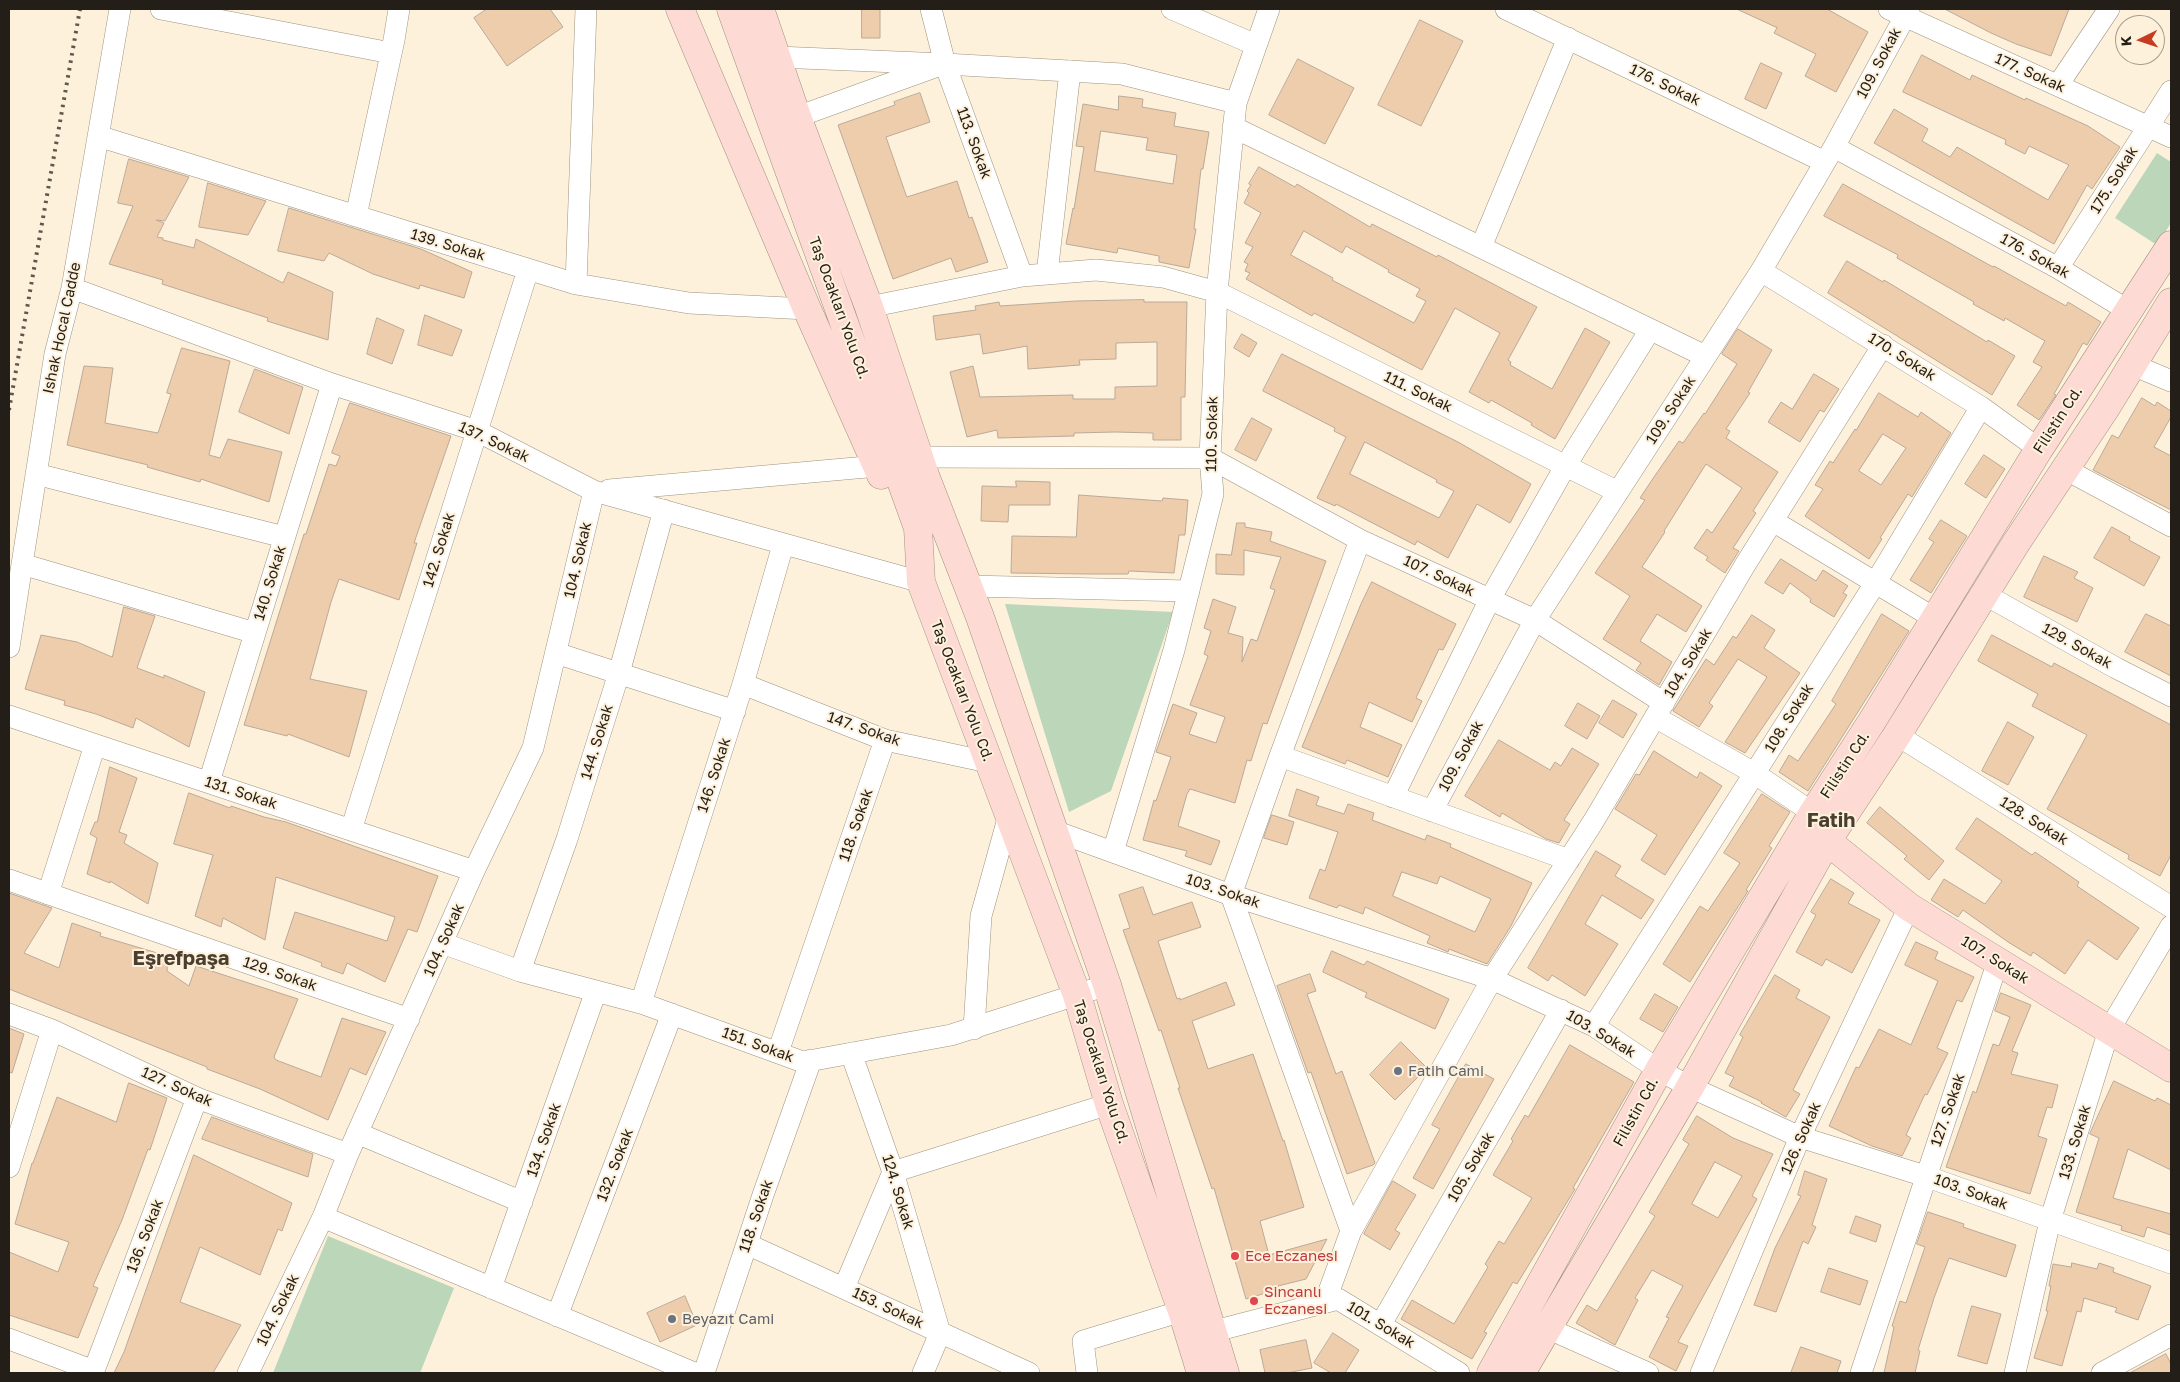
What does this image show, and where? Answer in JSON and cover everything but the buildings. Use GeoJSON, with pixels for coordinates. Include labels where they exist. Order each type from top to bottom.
{"type":"FeatureCollection","features":[{"type":"Feature","properties":{"kind":"main road"},"geometry":{"type":"LineString","coordinates":[[680,9],[807,309],[878,466],[921,582],[952,587],[990,695],[1010,706]]}},
{"type":"Feature","properties":{"kind":"main road","name":"Taş Ocakları Yolu Cd."},"geometry":{"type":"LineString","coordinates":[[731,9],[918,528],[921,582],[1076,995],[1109,1104],[1182,1311],[1201,1373]]}},
{"type":"Feature","properties":{"kind":"main road","name":"Taş Ocakları Yolu Cd."},"geometry":{"type":"LineString","coordinates":[[760,9],[797,117],[869,307],[919,457],[968,586],[1107,985],[1225,1373]]}},
{"type":"Feature","properties":{"kind":"main road","name":"Filistin Cd."},"geometry":{"type":"LineString","coordinates":[[1491,1373],[1659,1070],[1813,813],[1874,718],[2039,449],[2171,245]]}},
{"type":"Feature","properties":{"kind":"main road","name":"Filistin Cd."},"geometry":{"type":"LineString","coordinates":[[1521,1373],[1690,1087],[1827,841],[1897,735],[1984,594],[2170,306]]}},
{"type":"Feature","properties":{"kind":"main road"},"geometry":{"type":"LineString","coordinates":[[1813,813],[1827,841]]}},
{"type":"Feature","properties":{"kind":"main road","name":"107. Sokak"},"geometry":{"type":"LineString","coordinates":[[1827,841],[1909,907],[2171,1068]]}},
{"type":"Feature","properties":{"kind":"street","name":"Ishak Hocal Cadde"},"geometry":{"type":"LineString","coordinates":[[9,647],[55,354],[72,288],[120,9]]}},
{"type":"Feature","properties":{"kind":"street"},"geometry":{"type":"LineString","coordinates":[[161,9],[391,53]]}},
{"type":"Feature","properties":{"kind":"street"},"geometry":{"type":"LineString","coordinates":[[356,216],[399,9]]}},
{"type":"Feature","properties":{"kind":"street"},"geometry":{"type":"LineString","coordinates":[[576,284],[586,9]]}},
{"type":"Feature","properties":{"kind":"street","name":"113. Sokak"},"geometry":{"type":"LineString","coordinates":[[931,9],[945,64],[1022,276]]}},
{"type":"Feature","properties":{"kind":"street"},"geometry":{"type":"LineString","coordinates":[[1172,9],[1256,45]]}},
{"type":"Feature","properties":{"kind":"street","name":"110. Sokak"},"geometry":{"type":"LineString","coordinates":[[1113,852],[1174,650],[1213,494],[1210,458],[1217,292],[1233,127],[1236,103],[1269,9]]}},
{"type":"Feature","properties":{"kind":"street","name":"176. Sokak"},"geometry":{"type":"LineString","coordinates":[[1506,9],[1530,14],[1568,38],[1829,154],[2058,268],[2129,311]]}},
{"type":"Feature","properties":{"kind":"street"},"geometry":{"type":"LineString","coordinates":[[2058,85],[2109,9]]}},
{"type":"Feature","properties":{"kind":"street","name":"177. Sokak"},"geometry":{"type":"LineString","coordinates":[[1901,11],[2171,137]]}},
{"type":"Feature","properties":{"kind":"street","name":"109. Sokak"},"geometry":{"type":"LineString","coordinates":[[1432,811],[1535,620],[1761,271],[1829,154],[1901,11]]}},
{"type":"Feature","properties":{"kind":"street"},"geometry":{"type":"LineString","coordinates":[[1481,247],[1568,38]]}},
{"type":"Feature","properties":{"kind":"street"},"geometry":{"type":"LineString","coordinates":[[777,57],[1122,74],[1236,103]]}},
{"type":"Feature","properties":{"kind":"street"},"geometry":{"type":"LineString","coordinates":[[797,117],[945,64]]}},
{"type":"Feature","properties":{"kind":"street"},"geometry":{"type":"LineString","coordinates":[[1047,274],[1070,71]]}},
{"type":"Feature","properties":{"kind":"street","name":"175. Sokak"},"geometry":{"type":"LineString","coordinates":[[2058,268],[2171,91]]}},
{"type":"Feature","properties":{"kind":"street"},"geometry":{"type":"LineString","coordinates":[[1233,127],[1706,356]]}},
{"type":"Feature","properties":{"kind":"street","name":"139. Sokak"},"geometry":{"type":"LineString","coordinates":[[98,136],[576,284],[688,303],[807,309]]}},
{"type":"Feature","properties":{"kind":"street","name":"142. Sokak"},"geometry":{"type":"LineString","coordinates":[[351,830],[528,270]]}},
{"type":"Feature","properties":{"kind":"street","name":"111. Sokak"},"geometry":{"type":"LineString","coordinates":[[869,307],[1022,276],[1096,270],[1163,277],[1217,292],[1618,492]]}},
{"type":"Feature","properties":{"kind":"street","name":"170. Sokak"},"geometry":{"type":"LineString","coordinates":[[1761,271],[1981,407],[2039,449]]}},
{"type":"Feature","properties":{"kind":"street","name":"137. Sokak"},"geometry":{"type":"LineString","coordinates":[[72,288],[332,384],[477,431],[594,491],[921,582]]}},
{"type":"Feature","properties":{"kind":"street"},"geometry":{"type":"LineString","coordinates":[[1393,797],[1490,600],[1566,465],[1650,330]]}},
{"type":"Feature","properties":{"kind":"street","name":"104. Sokak"},"geometry":{"type":"LineString","coordinates":[[1325,1302],[1351,1231],[1492,979],[1569,860],[1773,521],[1883,345]]}},
{"type":"Feature","properties":{"kind":"street"},"geometry":{"type":"LineString","coordinates":[[2133,364],[2171,381]]}},
{"type":"Feature","properties":{"kind":"street","name":"140. Sokak"},"geometry":{"type":"LineString","coordinates":[[208,782],[332,384]]}},
{"type":"Feature","properties":{"kind":"street","name":"108. Sokak"},"geometry":{"type":"LineString","coordinates":[[1594,1026],[1876,582],[1981,407]]}},
{"type":"Feature","properties":{"kind":"street"},"geometry":{"type":"LineString","coordinates":[[919,457],[1210,458]]}},
{"type":"Feature","properties":{"kind":"street","name":"107. Sokak"},"geometry":{"type":"LineString","coordinates":[[1210,458],[1360,540],[1535,620],[1660,710],[1813,813]]}},
{"type":"Feature","properties":{"kind":"street"},"geometry":{"type":"LineString","coordinates":[[594,491],[878,466]]}},
{"type":"Feature","properties":{"kind":"street"},"geometry":{"type":"LineString","coordinates":[[2065,469],[2171,526]]}},
{"type":"Feature","properties":{"kind":"street"},"geometry":{"type":"LineString","coordinates":[[36,474],[284,537]]}},
{"type":"Feature","properties":{"kind":"street","name":"104. Sokak"},"geometry":{"type":"LineString","coordinates":[[248,1373],[323,1217],[357,1133],[474,871],[533,748],[594,491]]}},
{"type":"Feature","properties":{"kind":"street","name":"144. Sokak"},"geometry":{"type":"LineString","coordinates":[[520,971],[567,839],[619,673],[664,510]]}},
{"type":"Feature","properties":{"kind":"street"},"geometry":{"type":"LineString","coordinates":[[1773,521],[1934,618]]}},
{"type":"Feature","properties":{"kind":"street"},"geometry":{"type":"LineString","coordinates":[[1351,1231],[1231,895],[1360,540]]}},
{"type":"Feature","properties":{"kind":"street","name":"146. Sokak"},"geometry":{"type":"LineString","coordinates":[[641,1003],[735,711],[783,545]]}},
{"type":"Feature","properties":{"kind":"street"},"geometry":{"type":"LineString","coordinates":[[22,564],[255,633]]}},
{"type":"Feature","properties":{"kind":"street"},"geometry":{"type":"LineString","coordinates":[[968,586],[1189,591]]}},
{"type":"Feature","properties":{"kind":"street","name":"129. Sokak"},"geometry":{"type":"LineString","coordinates":[[1984,594],[2171,696]]}},
{"type":"Feature","properties":{"kind":"street"},"geometry":{"type":"LineString","coordinates":[[556,653],[735,711]]}},
{"type":"Feature","properties":{"kind":"street","name":"147. Sokak"},"geometry":{"type":"LineString","coordinates":[[743,684],[885,740],[988,762]]}},
{"type":"Feature","properties":{"kind":"street","name":"131. Sokak"},"geometry":{"type":"LineString","coordinates":[[9,716],[474,871]]}},
{"type":"Feature","properties":{"kind":"street","name":"128. Sokak"},"geometry":{"type":"LineString","coordinates":[[1897,735],[2171,907]]}},
{"type":"Feature","properties":{"kind":"street","name":"118. Sokak"},"geometry":{"type":"LineString","coordinates":[[778,1052],[885,740]]}},
{"type":"Feature","properties":{"kind":"street"},"geometry":{"type":"LineString","coordinates":[[48,894],[96,745]]}},
{"type":"Feature","properties":{"kind":"street"},"geometry":{"type":"LineString","coordinates":[[1280,756],[1569,860]]}},
{"type":"Feature","properties":{"kind":"street"},"geometry":{"type":"LineString","coordinates":[[974,1029],[981,916],[1009,815]]}},
{"type":"Feature","properties":{"kind":"street","name":"103. Sokak"},"geometry":{"type":"LineString","coordinates":[[1052,830],[1231,895],[1492,979],[1594,1026],[1659,1070],[1690,1087],[1800,1137],[1925,1176],[2171,1263]]}},
{"type":"Feature","properties":{"kind":"street","name":"129. Sokak"},"geometry":{"type":"LineString","coordinates":[[9,880],[409,1019]]}},
{"type":"Feature","properties":{"kind":"street","name":"126. Sokak"},"geometry":{"type":"LineString","coordinates":[[1701,1373],[1800,1137],[1909,907]]}},
{"type":"Feature","properties":{"kind":"street","name":"133. Sokak"},"geometry":{"type":"LineString","coordinates":[[2015,1373],[2050,1221],[2109,1030],[2171,926]]}},
{"type":"Feature","properties":{"kind":"street","name":"151. Sokak"},"geometry":{"type":"LineString","coordinates":[[442,943],[520,971],[641,1003],[803,1062],[951,1035],[1107,985]]}},
{"type":"Feature","properties":{"kind":"street","name":"127. Sokak"},"geometry":{"type":"LineString","coordinates":[[1861,1373],[1998,961]]}},
{"type":"Feature","properties":{"kind":"street","name":"134. Sokak"},"geometry":{"type":"LineString","coordinates":[[491,1288],[596,991]]}},
{"type":"Feature","properties":{"kind":"street","name":"105. Sokak"},"geometry":{"type":"LineString","coordinates":[[1381,1324],[1561,1010]]}},
{"type":"Feature","properties":{"kind":"street","name":"127. Sokak"},"geometry":{"type":"LineString","coordinates":[[9,1014],[52,1030],[197,1098],[348,1154]]}},
{"type":"Feature","properties":{"kind":"street","name":"132. Sokak"},"geometry":{"type":"LineString","coordinates":[[557,1316],[672,1014]]}},
{"type":"Feature","properties":{"kind":"street"},"geometry":{"type":"LineString","coordinates":[[9,1167],[52,1030]]}},
{"type":"Feature","properties":{"kind":"street","name":"124. Sokak"},"geometry":{"type":"LineString","coordinates":[[851,1053],[893,1172],[940,1333]]}},
{"type":"Feature","properties":{"kind":"street","name":"118. Sokak"},"geometry":{"type":"LineString","coordinates":[[704,1373],[811,1060]]}},
{"type":"Feature","properties":{"kind":"street","name":"136. Sokak"},"geometry":{"type":"LineString","coordinates":[[93,1372],[197,1098]]}},
{"type":"Feature","properties":{"kind":"street"},"geometry":{"type":"LineString","coordinates":[[844,1288],[893,1172],[1109,1104]]}},
{"type":"Feature","properties":{"kind":"street"},"geometry":{"type":"LineString","coordinates":[[357,1133],[522,1202]]}},
{"type":"Feature","properties":{"kind":"street"},"geometry":{"type":"LineString","coordinates":[[323,1217],[694,1373]]}},
{"type":"Feature","properties":{"kind":"street","name":"153. Sokak"},"geometry":{"type":"LineString","coordinates":[[747,1244],[1029,1373]]}},
{"type":"Feature","properties":{"kind":"street","name":"101. Sokak"},"geometry":{"type":"LineString","coordinates":[[1212,1332],[1338,1299],[1459,1373]]}},
{"type":"Feature","properties":{"kind":"street"},"geometry":{"type":"LineString","coordinates":[[1087,1373],[1083,1341],[1182,1311]]}},
{"type":"Feature","properties":{"kind":"street"},"geometry":{"type":"LineString","coordinates":[[1547,1328],[1648,1373]]}},
{"type":"Feature","properties":{"kind":"street"},"geometry":{"type":"LineString","coordinates":[[923,1373],[940,1333]]}},
{"type":"Feature","properties":{"kind":"street"},"geometry":{"type":"LineString","coordinates":[[2102,1373],[2171,1335]]}},
{"type":"Feature","properties":{"kind":"street"},"geometry":{"type":"LineString","coordinates":[[9,1340],[93,1372]]}},
{"type":"Feature","properties":{"kind":"green space"},"geometry":{"type":"Polygon","coordinates":[[[2157,153],[2171,162],[2171,223],[2157,245],[2115,218],[2157,153]]]}},
{"type":"Feature","properties":{"kind":"green space"},"geometry":{"type":"Polygon","coordinates":[[[1005,604],[1173,612],[1111,791],[1069,812],[1005,604]]]}},
{"type":"Feature","properties":{"kind":"green space"},"geometry":{"type":"Polygon","coordinates":[[[328,1236],[454,1288],[420,1373],[273,1373],[328,1236]]]}},
{"type":"Feature","properties":{"kind":"railway"},"geometry":{"type":"LineString","coordinates":[[9,410],[80,9]]}},
{"type":"Feature","properties":{"kind":"place","name":"Fatih Cami"},"geometry":{"type":"Point","coordinates":[1398,1071]}},
{"type":"Feature","properties":{"kind":"place","name":"Ece Eczanesi"},"geometry":{"type":"Point","coordinates":[1235,1256]}},
{"type":"Feature","properties":{"kind":"place","name":"Sincanlı Eczanesi"},"geometry":{"type":"Point","coordinates":[1254,1301]}},
{"type":"Feature","properties":{"kind":"place","name":"Beyazıt Cami"},"geometry":{"type":"Point","coordinates":[672,1319]}},
{"type":"Feature","properties":{"kind":"district","name":"Fatih"},"geometry":{"type":"Point","coordinates":[1831,821]}},
{"type":"Feature","properties":{"kind":"district","name":"Eşrefpaşa"},"geometry":{"type":"Point","coordinates":[181,959]}}]}
